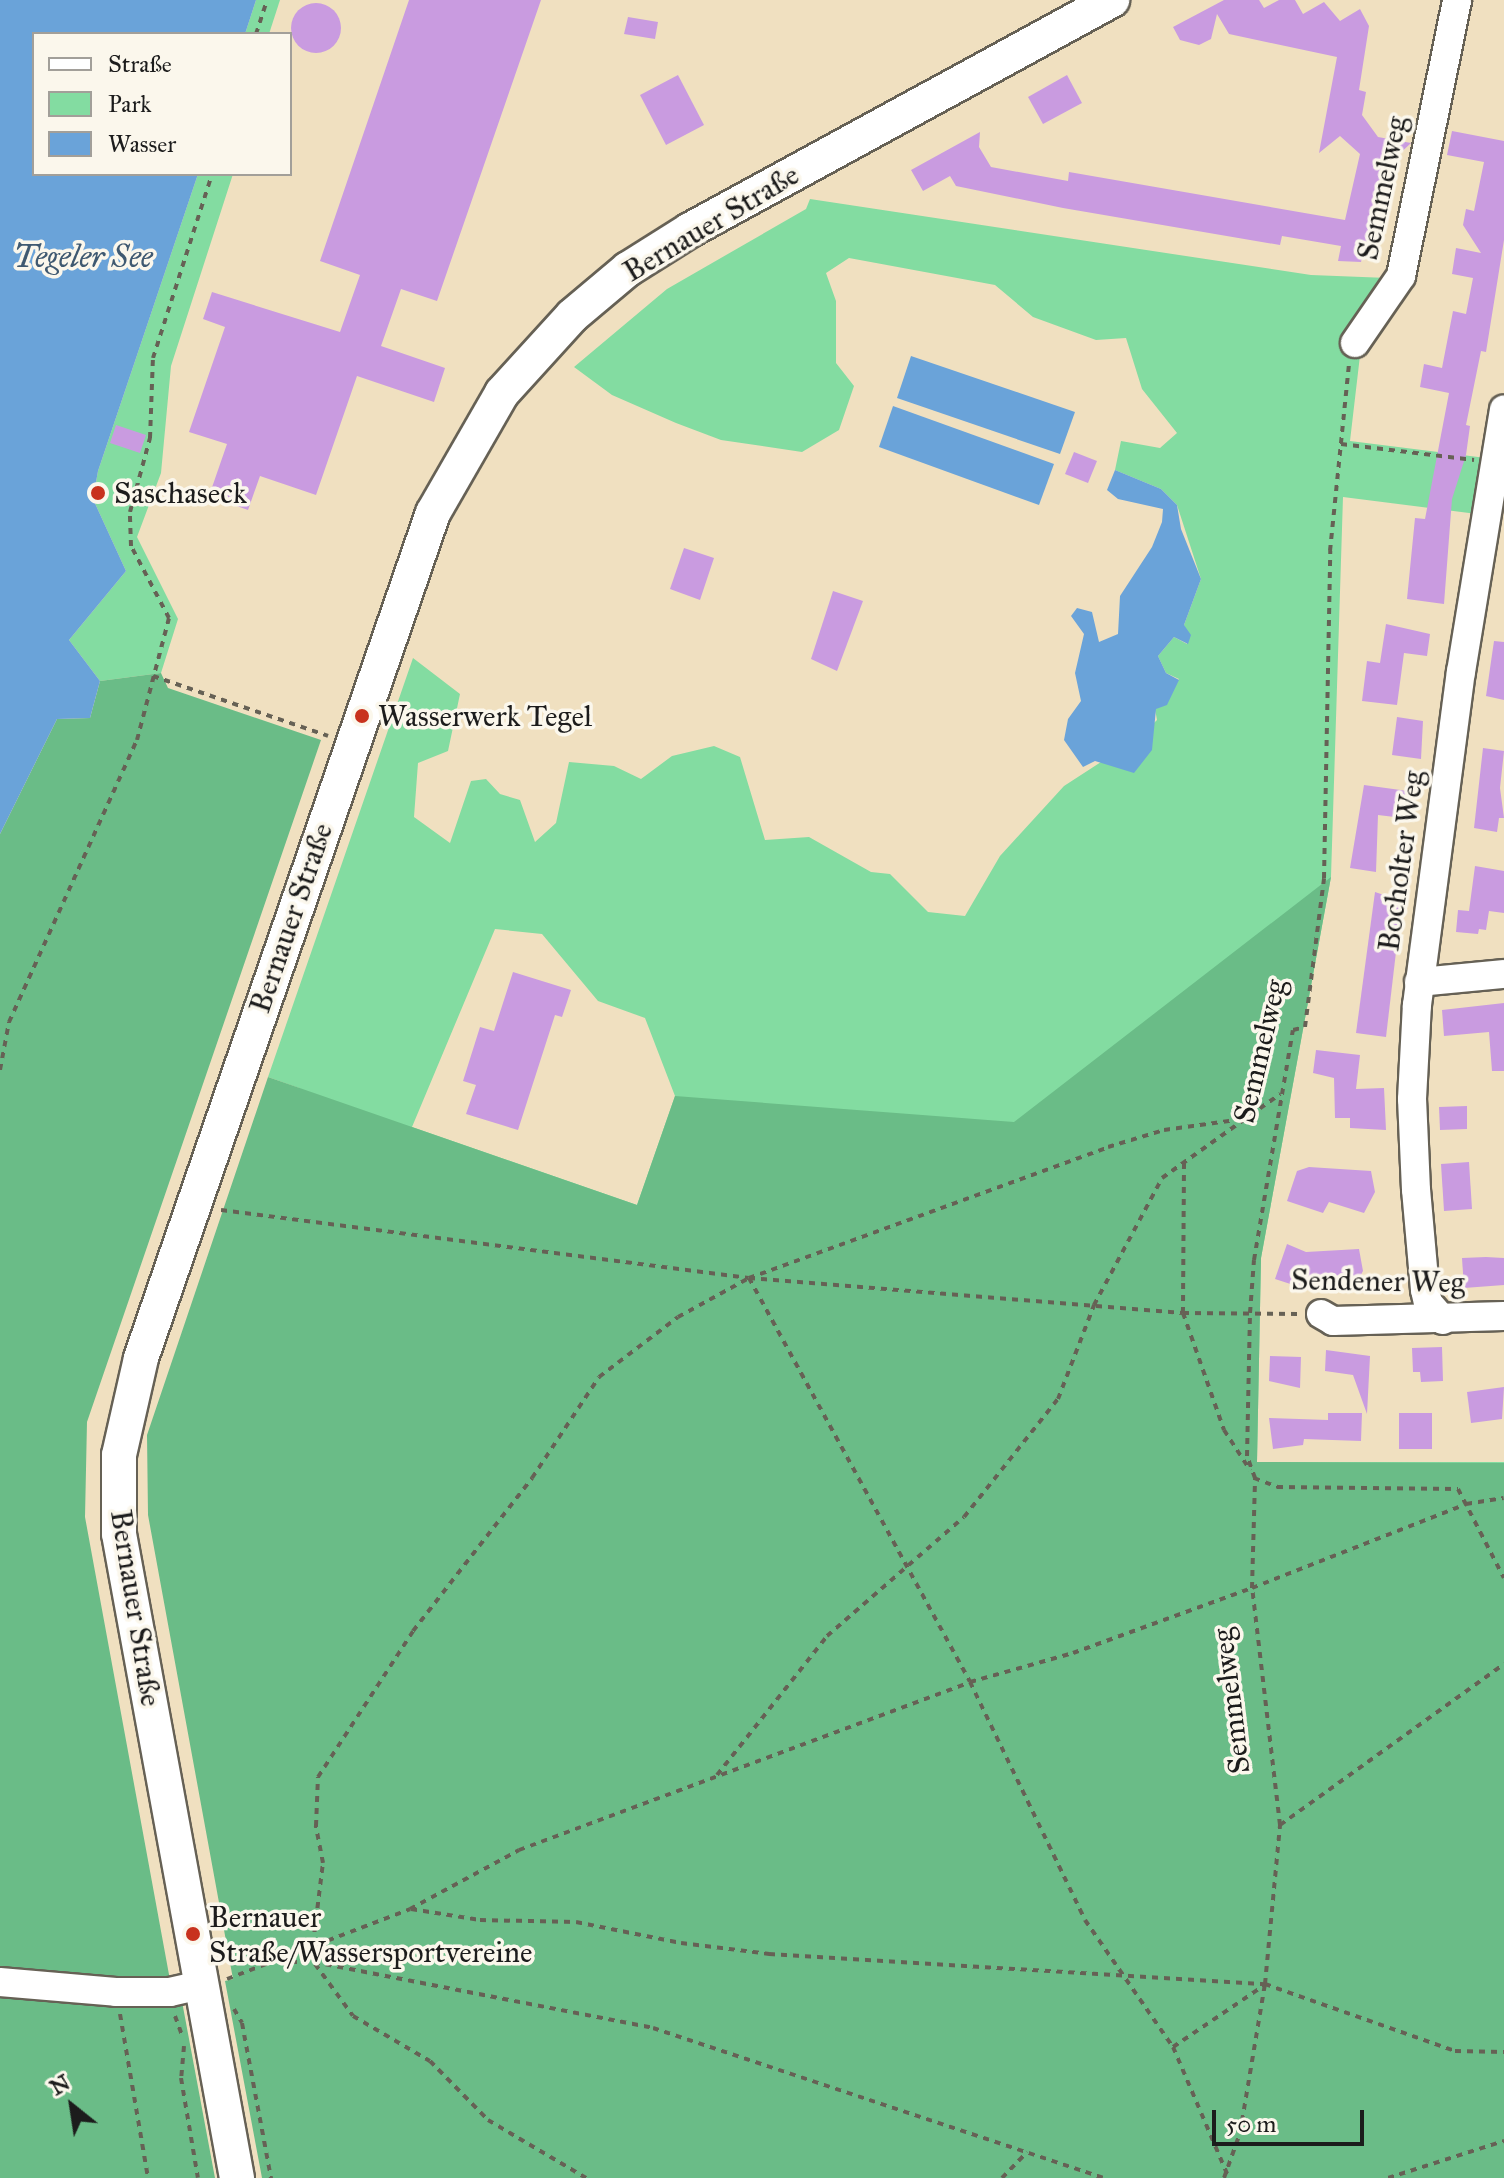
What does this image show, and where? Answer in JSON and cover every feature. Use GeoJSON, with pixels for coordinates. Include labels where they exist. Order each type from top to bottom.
{"type":"FeatureCollection","features":[{"type":"Feature","properties":{"kind":"main road","name":"Bernauer Straße"},"geometry":{"type":"LineString","coordinates":[[237,2178],[209,1985],[119,1534],[123,1425],[202,1176],[388,634],[445,486],[482,422],[533,356],[628,269],[690,230],[1112,0]]}},
{"type":"Feature","properties":{"kind":"street","name":"Semmelweg"},"geometry":{"type":"LineString","coordinates":[[1355,343],[1401,276],[1457,0]]}},
{"type":"Feature","properties":{"kind":"street","name":"Bocholter Weg"},"geometry":{"type":"LineString","coordinates":[[1443,1320],[1428,1303],[1425,1290],[1416,1190],[1412,1097],[1419,982],[1504,409]]}},
{"type":"Feature","properties":{"kind":"street"},"geometry":{"type":"LineString","coordinates":[[1419,982],[1504,974]]}},
{"type":"Feature","properties":{"kind":"street","name":"Sendener Weg"},"geometry":{"type":"LineString","coordinates":[[1321,1314],[1333,1321],[1504,1316]]}},
{"type":"Feature","properties":{"kind":"street"},"geometry":{"type":"LineString","coordinates":[[0,1982],[116,1992],[209,1985]]}},
{"type":"Feature","properties":{"kind":"path"},"geometry":{"type":"LineString","coordinates":[[257,32],[267,0]]}},
{"type":"Feature","properties":{"kind":"path"},"geometry":{"type":"LineString","coordinates":[[0,1070],[9,1022],[137,740],[169,618],[131,546],[130,512],[150,438],[153,358],[211,176]]}},
{"type":"Feature","properties":{"kind":"path","name":"Semmelweg"},"geometry":{"type":"LineString","coordinates":[[1226,2171],[1240,2133],[1265,1984],[1280,1825],[1252,1588],[1255,1478],[1247,1456],[1250,1313],[1281,1092],[1293,1030],[1305,1027],[1324,878],[1330,551],[1355,343]]}},
{"type":"Feature","properties":{"kind":"path"},"geometry":{"type":"LineString","coordinates":[[1341,444],[1494,468]]}},
{"type":"Feature","properties":{"kind":"path"},"geometry":{"type":"LineString","coordinates":[[153,676],[328,736]]}},
{"type":"Feature","properties":{"kind":"path"},"geometry":{"type":"LineString","coordinates":[[715,1777],[827,1636],[964,1517],[1058,1399],[1094,1305],[1162,1178],[1250,1118],[1281,1092]]}},
{"type":"Feature","properties":{"kind":"path"},"geometry":{"type":"LineString","coordinates":[[313,1945],[323,1863],[316,1826],[318,1777],[413,1631],[532,1478],[599,1377],[678,1317],[749,1278],[1108,1147],[1164,1130],[1250,1118]]}},
{"type":"Feature","properties":{"kind":"path"},"geometry":{"type":"LineString","coordinates":[[1184,1163],[1183,1313],[1224,1430],[1255,1478],[1277,1487],[1458,1489],[1504,1578]]}},
{"type":"Feature","properties":{"kind":"path","name":"Sendener Weg"},"geometry":{"type":"LineString","coordinates":[[216,1210],[749,1278],[1183,1313],[1321,1314]]}},
{"type":"Feature","properties":{"kind":"path"},"geometry":{"type":"LineString","coordinates":[[749,1278],[970,1682],[1085,1920],[1173,2047],[1226,2171],[1226,2178]]}},
{"type":"Feature","properties":{"kind":"path"},"geometry":{"type":"LineString","coordinates":[[198,2178],[181,2078],[185,2041],[174,2007],[209,1985],[277,1962],[313,1945],[410,1909],[519,1850],[970,1682],[1073,1653],[1252,1588],[1466,1504],[1504,1498]]}},
{"type":"Feature","properties":{"kind":"path"},"geometry":{"type":"LineString","coordinates":[[1280,1825],[1504,1664]]}},
{"type":"Feature","properties":{"kind":"path"},"geometry":{"type":"LineString","coordinates":[[410,1909],[494,1921],[576,1922],[681,1943],[769,1954],[1265,1984],[1455,2051],[1504,2052]]}},
{"type":"Feature","properties":{"kind":"path"},"geometry":{"type":"LineString","coordinates":[[277,1962],[314,1962],[653,2028],[1103,2178]]}},
{"type":"Feature","properties":{"kind":"path"},"geometry":{"type":"LineString","coordinates":[[314,1962],[353,2016],[430,2061],[488,2120],[586,2178]]}},
{"type":"Feature","properties":{"kind":"path"},"geometry":{"type":"LineString","coordinates":[[1173,2047],[1265,1984]]}},
{"type":"Feature","properties":{"kind":"path"},"geometry":{"type":"LineString","coordinates":[[209,1985],[242,2023],[271,2178]]}},
{"type":"Feature","properties":{"kind":"path"},"geometry":{"type":"LineString","coordinates":[[116,1992],[148,2178]]}},
{"type":"Feature","properties":{"kind":"path"},"geometry":{"type":"LineString","coordinates":[[1388,2178],[1504,2141]]}},
{"type":"Feature","properties":{"kind":"path"},"geometry":{"type":"LineString","coordinates":[[1002,2178],[1027,2152]]}},
{"type":"Feature","properties":{"kind":"green space"},"geometry":{"type":"Polygon","coordinates":[[[256,0],[280,0],[270,32],[246,32],[256,0]]]}},
{"type":"Feature","properties":{"kind":"green space"},"geometry":{"type":"Polygon","coordinates":[[[197,176],[232,176],[171,366],[161,473],[137,537],[178,619],[161,673],[100,681],[69,640],[126,571],[93,499],[98,471],[197,176]]]}},
{"type":"Feature","properties":{"kind":"green space"},"geometry":{"type":"Polygon","coordinates":[[[810,199],[1311,275],[1388,278],[1361,347],[1350,441],[1486,458],[1477,514],[1343,497],[1331,877],[1261,1258],[1257,1462],[1504,1462],[1504,1847],[299,1088],[268,1077],[413,658],[460,694],[448,751],[418,763],[414,817],[450,843],[471,781],[486,779],[500,794],[520,800],[535,842],[556,823],[569,762],[614,766],[641,779],[672,756],[714,746],[740,757],[765,840],[809,837],[871,872],[890,874],[928,912],[965,916],[1000,856],[1064,786],[1101,762],[1111,765],[1157,720],[1155,709],[1179,679],[1166,673],[1158,656],[1174,637],[1187,644],[1184,625],[1201,579],[1177,505],[1161,489],[1115,470],[1121,441],[1160,448],[1177,433],[1142,389],[1126,338],[1096,340],[1033,317],[995,285],[849,258],[826,273],[836,301],[836,363],[854,386],[839,430],[802,452],[721,440],[612,395],[574,367],[667,289],[806,209],[810,199]],[[495,929],[412,1127],[637,1205],[675,1096],[645,1018],[598,1001],[542,934],[495,929]]]}},
{"type":"Feature","properties":{"kind":"green space"},"geometry":{"type":"Polygon","coordinates":[[[161,673],[168,688],[321,740],[87,1422],[85,1517],[170,1980],[178,1980],[215,2178],[0,2178],[0,834],[57,719],[90,718],[100,681],[161,673]]]}},
{"type":"Feature","properties":{"kind":"green space"},"geometry":{"type":"Polygon","coordinates":[[[1331,877],[1261,1258],[1257,1462],[1504,1463],[1504,2178],[262,2178],[225,1981],[233,1979],[148,1515],[147,1435],[268,1077],[637,1205],[675,1096],[1014,1122],[1331,877]]]}},
{"type":"Feature","properties":{"kind":"water","name":"Tegeler See"},"geometry":{"type":"Polygon","coordinates":[[[0,0],[256,0],[246,32],[32,32],[32,176],[197,176],[98,471],[93,499],[126,571],[69,640],[100,681],[90,718],[57,719],[0,834],[0,0]]]}},
{"type":"Feature","properties":{"kind":"water"},"geometry":{"type":"Polygon","coordinates":[[[911,356],[1075,412],[1060,454],[897,398],[911,356]]]}},
{"type":"Feature","properties":{"kind":"water"},"geometry":{"type":"Polygon","coordinates":[[[893,406],[1054,464],[1039,505],[879,447],[893,406]]]}},
{"type":"Feature","properties":{"kind":"water"},"geometry":{"type":"Polygon","coordinates":[[[1115,470],[1161,489],[1177,505],[1181,529],[1201,579],[1184,625],[1191,635],[1188,644],[1174,637],[1158,656],[1166,673],[1179,680],[1167,705],[1156,709],[1152,750],[1134,773],[1095,761],[1083,767],[1064,740],[1068,719],[1081,701],[1075,673],[1084,634],[1071,616],[1077,608],[1092,612],[1099,642],[1118,634],[1120,596],[1152,547],[1162,522],[1163,509],[1118,499],[1107,490],[1115,470]]]}},
{"type":"Feature","properties":{"kind":"building"},"geometry":{"type":"Polygon","coordinates":[[[409,0],[541,0],[437,301],[401,289],[381,346],[445,368],[434,402],[357,376],[316,495],[260,476],[248,510],[209,496],[227,444],[189,432],[225,327],[203,319],[212,292],[340,332],[360,275],[320,261],[409,0]]]}},
{"type":"Feature","properties":{"kind":"building"},"geometry":{"type":"Polygon","coordinates":[[[1224,0],[1259,0],[1264,8],[1279,0],[1295,0],[1303,14],[1324,2],[1340,21],[1360,9],[1369,26],[1359,90],[1366,92],[1362,115],[1378,137],[1411,143],[1394,159],[1388,195],[1382,210],[1376,209],[1361,262],[1338,261],[1341,246],[1282,236],[1280,245],[1063,208],[956,186],[950,176],[923,191],[911,170],[980,132],[979,147],[991,167],[1068,181],[1069,172],[1345,220],[1360,154],[1340,136],[1319,153],[1337,57],[1229,34],[1217,14],[1211,39],[1199,45],[1180,40],[1173,27],[1224,0]]]}},
{"type":"Feature","properties":{"kind":"building"},"geometry":{"type":"Polygon","coordinates":[[[306,5],[326,5],[339,18],[339,38],[326,51],[306,51],[293,38],[293,18],[306,5]]]}},
{"type":"Feature","properties":{"kind":"building"},"geometry":{"type":"Polygon","coordinates":[[[628,17],[658,22],[655,39],[624,34],[628,17]]]}},
{"type":"Feature","properties":{"kind":"building"},"geometry":{"type":"Polygon","coordinates":[[[678,75],[704,125],[666,145],[640,95],[678,75]]]}},
{"type":"Feature","properties":{"kind":"building"},"geometry":{"type":"Polygon","coordinates":[[[1067,75],[1082,103],[1043,124],[1028,97],[1067,75]]]}},
{"type":"Feature","properties":{"kind":"building"},"geometry":{"type":"Polygon","coordinates":[[[1452,131],[1504,141],[1504,240],[1486,352],[1481,351],[1466,425],[1470,426],[1466,455],[1452,499],[1444,604],[1407,599],[1415,518],[1425,519],[1449,393],[1420,387],[1424,364],[1442,368],[1453,311],[1466,314],[1473,278],[1452,274],[1456,248],[1481,253],[1463,225],[1466,209],[1474,211],[1484,162],[1447,155],[1452,131]]]}},
{"type":"Feature","properties":{"kind":"building"},"geometry":{"type":"Polygon","coordinates":[[[116,425],[146,435],[140,453],[110,443],[116,425]]]}},
{"type":"Feature","properties":{"kind":"building"},"geometry":{"type":"Polygon","coordinates":[[[1074,452],[1097,461],[1088,483],[1065,474],[1074,452]]]}},
{"type":"Feature","properties":{"kind":"building"},"geometry":{"type":"Polygon","coordinates":[[[684,548],[714,558],[700,600],[670,589],[684,548]]]}},
{"type":"Feature","properties":{"kind":"building"},"geometry":{"type":"Polygon","coordinates":[[[833,591],[863,601],[837,671],[811,659],[833,591]]]}},
{"type":"Feature","properties":{"kind":"building"},"geometry":{"type":"Polygon","coordinates":[[[1386,624],[1430,634],[1427,656],[1404,653],[1397,705],[1362,701],[1367,661],[1380,663],[1386,624]]]}},
{"type":"Feature","properties":{"kind":"building"},"geometry":{"type":"Polygon","coordinates":[[[1494,641],[1504,642],[1504,700],[1486,696],[1494,641]]]}},
{"type":"Feature","properties":{"kind":"building"},"geometry":{"type":"Polygon","coordinates":[[[1397,717],[1423,721],[1421,759],[1392,755],[1397,717]]]}},
{"type":"Feature","properties":{"kind":"building"},"geometry":{"type":"Polygon","coordinates":[[[1483,748],[1504,751],[1500,788],[1504,818],[1499,818],[1497,832],[1474,828],[1483,748]]]}},
{"type":"Feature","properties":{"kind":"building"},"geometry":{"type":"Polygon","coordinates":[[[1364,785],[1415,792],[1411,819],[1378,815],[1376,872],[1350,868],[1364,785]]]}},
{"type":"Feature","properties":{"kind":"building"},"geometry":{"type":"Polygon","coordinates":[[[1475,866],[1504,871],[1504,913],[1489,911],[1486,930],[1479,929],[1478,934],[1456,932],[1458,910],[1469,911],[1475,866]]]}},
{"type":"Feature","properties":{"kind":"building"},"geometry":{"type":"Polygon","coordinates":[[[1375,892],[1402,901],[1386,1037],[1356,1033],[1375,892]]]}},
{"type":"Feature","properties":{"kind":"building"},"geometry":{"type":"Polygon","coordinates":[[[513,972],[571,990],[562,1017],[555,1015],[518,1130],[466,1114],[476,1085],[463,1081],[480,1027],[494,1031],[513,972]]]}},
{"type":"Feature","properties":{"kind":"building"},"geometry":{"type":"Polygon","coordinates":[[[1504,1003],[1504,1071],[1492,1071],[1489,1032],[1444,1036],[1442,1010],[1504,1003]]]}},
{"type":"Feature","properties":{"kind":"building"},"geometry":{"type":"Polygon","coordinates":[[[1316,1050],[1360,1055],[1356,1089],[1384,1088],[1386,1130],[1350,1128],[1350,1118],[1335,1118],[1334,1078],[1313,1073],[1316,1050]]]}},
{"type":"Feature","properties":{"kind":"building"},"geometry":{"type":"Polygon","coordinates":[[[1467,1106],[1467,1129],[1440,1130],[1439,1107],[1467,1106]]]}},
{"type":"Feature","properties":{"kind":"building"},"geometry":{"type":"Polygon","coordinates":[[[1469,1162],[1472,1209],[1444,1211],[1441,1164],[1469,1162]]]}},
{"type":"Feature","properties":{"kind":"building"},"geometry":{"type":"Polygon","coordinates":[[[1309,1167],[1371,1171],[1375,1192],[1364,1213],[1329,1202],[1323,1213],[1287,1201],[1297,1171],[1309,1167]]]}},
{"type":"Feature","properties":{"kind":"building"},"geometry":{"type":"Polygon","coordinates":[[[1287,1244],[1306,1252],[1359,1249],[1363,1271],[1352,1291],[1317,1280],[1312,1291],[1275,1279],[1287,1244]]]}},
{"type":"Feature","properties":{"kind":"building"},"geometry":{"type":"Polygon","coordinates":[[[1462,1258],[1504,1258],[1504,1285],[1464,1288],[1462,1258]]]}},
{"type":"Feature","properties":{"kind":"building"},"geometry":{"type":"Polygon","coordinates":[[[1442,1347],[1443,1381],[1421,1382],[1420,1372],[1413,1372],[1412,1348],[1442,1347]]]}},
{"type":"Feature","properties":{"kind":"building"},"geometry":{"type":"Polygon","coordinates":[[[1326,1350],[1370,1356],[1367,1414],[1353,1375],[1325,1371],[1326,1350]]]}},
{"type":"Feature","properties":{"kind":"building"},"geometry":{"type":"Polygon","coordinates":[[[1270,1356],[1301,1357],[1300,1388],[1269,1381],[1270,1356]]]}},
{"type":"Feature","properties":{"kind":"building"},"geometry":{"type":"Polygon","coordinates":[[[1504,1387],[1502,1419],[1471,1423],[1467,1392],[1504,1387]]]}},
{"type":"Feature","properties":{"kind":"building"},"geometry":{"type":"Polygon","coordinates":[[[1328,1413],[1362,1413],[1361,1441],[1304,1439],[1303,1445],[1273,1449],[1269,1418],[1328,1420],[1328,1413]]]}},
{"type":"Feature","properties":{"kind":"building"},"geometry":{"type":"Polygon","coordinates":[[[1399,1413],[1432,1413],[1432,1449],[1399,1449],[1399,1413]]]}},
{"type":"Feature","properties":{"kind":"place","name":"Saschaseck"},"geometry":{"type":"Point","coordinates":[98,493]}},
{"type":"Feature","properties":{"kind":"place","name":"Wasserwerk Tegel"},"geometry":{"type":"Point","coordinates":[362,716]}},
{"type":"Feature","properties":{"kind":"place","name":"Bernauer Straße/Wassersportvereine"},"geometry":{"type":"Point","coordinates":[193,1934]}}]}
